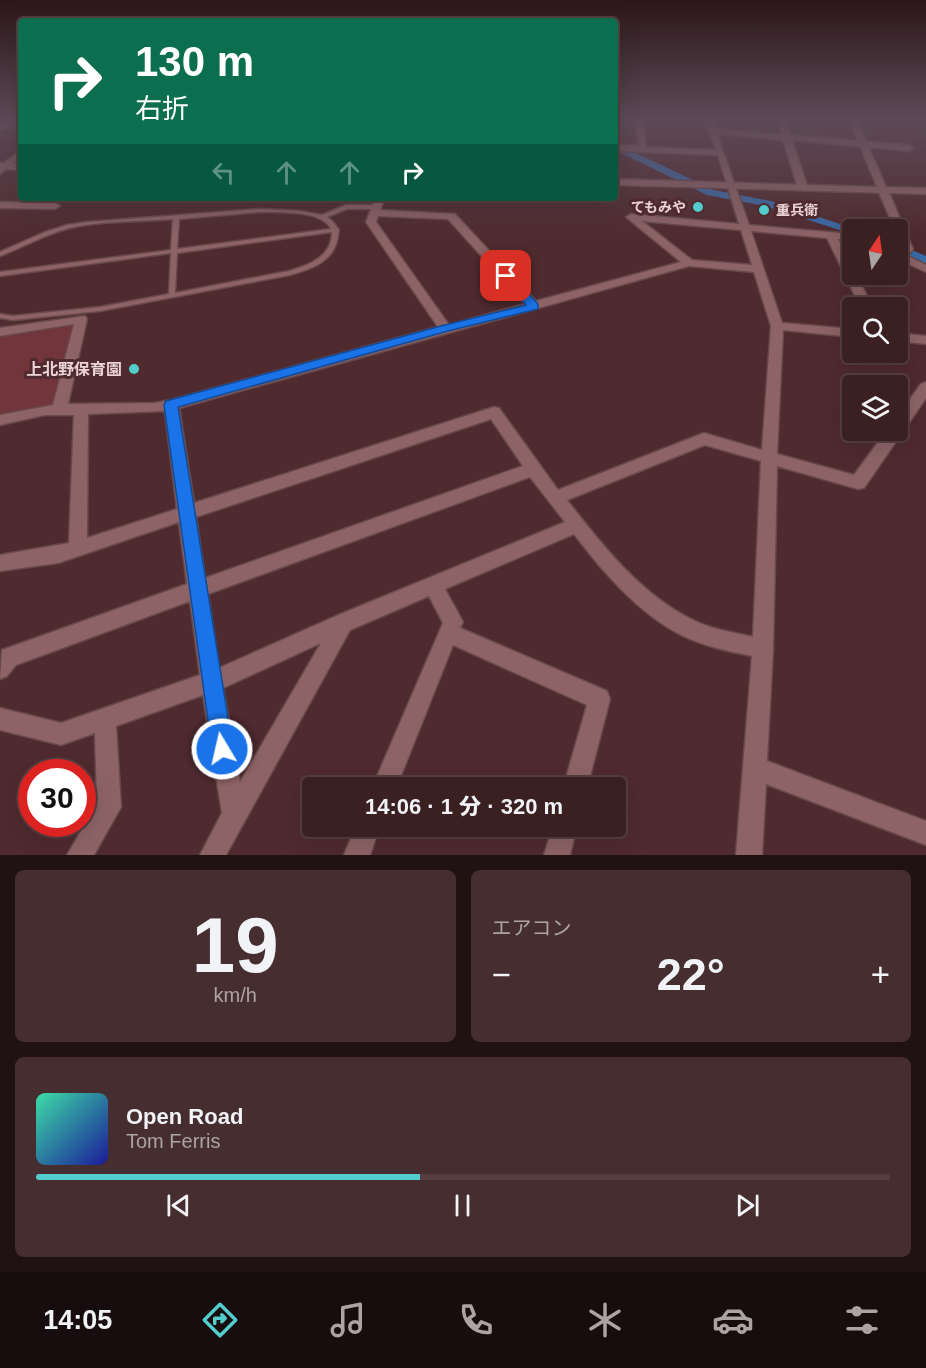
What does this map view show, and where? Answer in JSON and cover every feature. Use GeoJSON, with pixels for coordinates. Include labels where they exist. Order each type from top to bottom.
{"type":"FeatureCollection","features":[{"type":"Feature","properties":{"kind":"street"},"geometry":{"type":"LineString","coordinates":[[723,160],[777,326],[769,459],[763,649],[749,855]]}},
{"type":"Feature","properties":{"kind":"street"},"geometry":{"type":"LineString","coordinates":[[794,160],[803,188]]}},
{"type":"Feature","properties":{"kind":"street"},"geometry":{"type":"LineString","coordinates":[[869,160],[895,219]]}},
{"type":"Feature","properties":{"kind":"street"},"geometry":{"type":"LineString","coordinates":[[2,168],[18,167]]}},
{"type":"Feature","properties":{"kind":"street"},"geometry":{"type":"LineString","coordinates":[[618,182],[926,191]]}},
{"type":"Feature","properties":{"kind":"street"},"geometry":{"type":"LineString","coordinates":[[0,205],[55,206]]}},
{"type":"Feature","properties":{"kind":"street"},"geometry":{"type":"LineString","coordinates":[[445,328],[371,222],[377,206],[451,216],[534,306]]}},
{"type":"Feature","properties":{"kind":"street"},"geometry":{"type":"LineString","coordinates":[[689,263],[631,218],[842,236]]}},
{"type":"Feature","properties":{"kind":"street"},"geometry":{"type":"LineString","coordinates":[[830,234],[862,297]]}},
{"type":"Feature","properties":{"kind":"street"},"geometry":{"type":"LineString","coordinates":[[908,260],[926,269]]}},
{"type":"Feature","properties":{"kind":"street"},"geometry":{"type":"LineString","coordinates":[[0,420],[81,408],[154,408],[171,405],[445,328],[689,263],[759,269]]}},
{"type":"Feature","properties":{"kind":"street"},"geometry":{"type":"LineString","coordinates":[[0,332],[81,319],[59,410]]}},
{"type":"Feature","properties":{"kind":"street"},"geometry":{"type":"LineString","coordinates":[[777,326],[842,332]]}},
{"type":"Feature","properties":{"kind":"street"},"geometry":{"type":"LineString","coordinates":[[908,338],[926,340]]}},
{"type":"Feature","properties":{"kind":"street"},"geometry":{"type":"LineString","coordinates":[[908,412],[926,387]]}},
{"type":"Feature","properties":{"kind":"street"},"geometry":{"type":"LineString","coordinates":[[171,405],[211,682],[234,815]]}},
{"type":"Feature","properties":{"kind":"street"},"geometry":{"type":"LineString","coordinates":[[78,548],[81,408]]}},
{"type":"Feature","properties":{"kind":"street"},"geometry":{"type":"LineString","coordinates":[[0,563],[58,555],[494,412],[555,498],[640,595],[688,628],[763,649]]}},
{"type":"Feature","properties":{"kind":"street"},"geometry":{"type":"LineString","coordinates":[[555,498],[704,439],[858,483],[888,441]]}},
{"type":"Feature","properties":{"kind":"street"},"geometry":{"type":"LineString","coordinates":[[3,661],[198,588],[533,469]]}},
{"type":"Feature","properties":{"kind":"street"},"geometry":{"type":"LineString","coordinates":[[0,719],[61,734],[211,682],[343,623],[577,525]]}},
{"type":"Feature","properties":{"kind":"street"},"geometry":{"type":"LineString","coordinates":[[389,777],[453,622],[433,585]]}},
{"type":"Feature","properties":{"kind":"street"},"geometry":{"type":"LineString","coordinates":[[213,855],[343,623]]}},
{"type":"Feature","properties":{"kind":"street"},"geometry":{"type":"LineString","coordinates":[[448,633],[599,699],[578,777]]}},
{"type":"Feature","properties":{"kind":"street"},"geometry":{"type":"LineString","coordinates":[[80,855],[109,807],[105,719]]}},
{"type":"Feature","properties":{"kind":"street"},"geometry":{"type":"LineString","coordinates":[[755,768],[926,833]]}},
{"type":"Feature","properties":{"kind":"street"},"geometry":{"type":"LineString","coordinates":[[357,855],[364,837]]}},
{"type":"Feature","properties":{"kind":"street"},"geometry":{"type":"LineString","coordinates":[[557,855],[562,837]]}},
{"type":"Feature","properties":{"kind":"lane"},"geometry":{"type":"LineString","coordinates":[[322,217],[346,207],[377,206]]}},
{"type":"Feature","properties":{"kind":"lane"},"geometry":{"type":"LineString","coordinates":[[0,254],[20,244],[78,225],[176,217],[283,212],[322,217],[333,223],[336,230],[333,246],[326,256],[311,267],[280,275],[100,309],[13,318],[0,316]]}},
{"type":"Feature","properties":{"kind":"lane"},"geometry":{"type":"LineString","coordinates":[[172,296],[176,217]]}},
{"type":"Feature","properties":{"kind":"lane"},"geometry":{"type":"LineString","coordinates":[[0,274],[336,230]]}},
{"type":"Feature","properties":{"kind":"shaded area"},"geometry":{"type":"Polygon","coordinates":[[[80,323],[59,410],[0,425],[0,333],[80,323]]]}},
{"type":"Feature","properties":{"kind":"waterway"},"geometry":{"type":"LineString","coordinates":[[643,160],[711,193],[767,203],[842,227]]}},
{"type":"Feature","properties":{"kind":"waterway"},"geometry":{"type":"LineString","coordinates":[[908,253],[926,261]]}},
{"type":"Feature","properties":{"kind":"place","name":"てもみや"},"geometry":{"type":"Point","coordinates":[698,207]}},
{"type":"Feature","properties":{"kind":"place","name":"重兵衛"},"geometry":{"type":"Point","coordinates":[764,210]}},
{"type":"Feature","properties":{"kind":"place","name":"上北野保育園"},"geometry":{"type":"Point","coordinates":[134,369]}},
{"type":"Feature","properties":{"kind":"route"},"geometry":{"type":"LineString","coordinates":[[222,749],[171,405],[445,328],[534,306],[506,276]]}}]}
